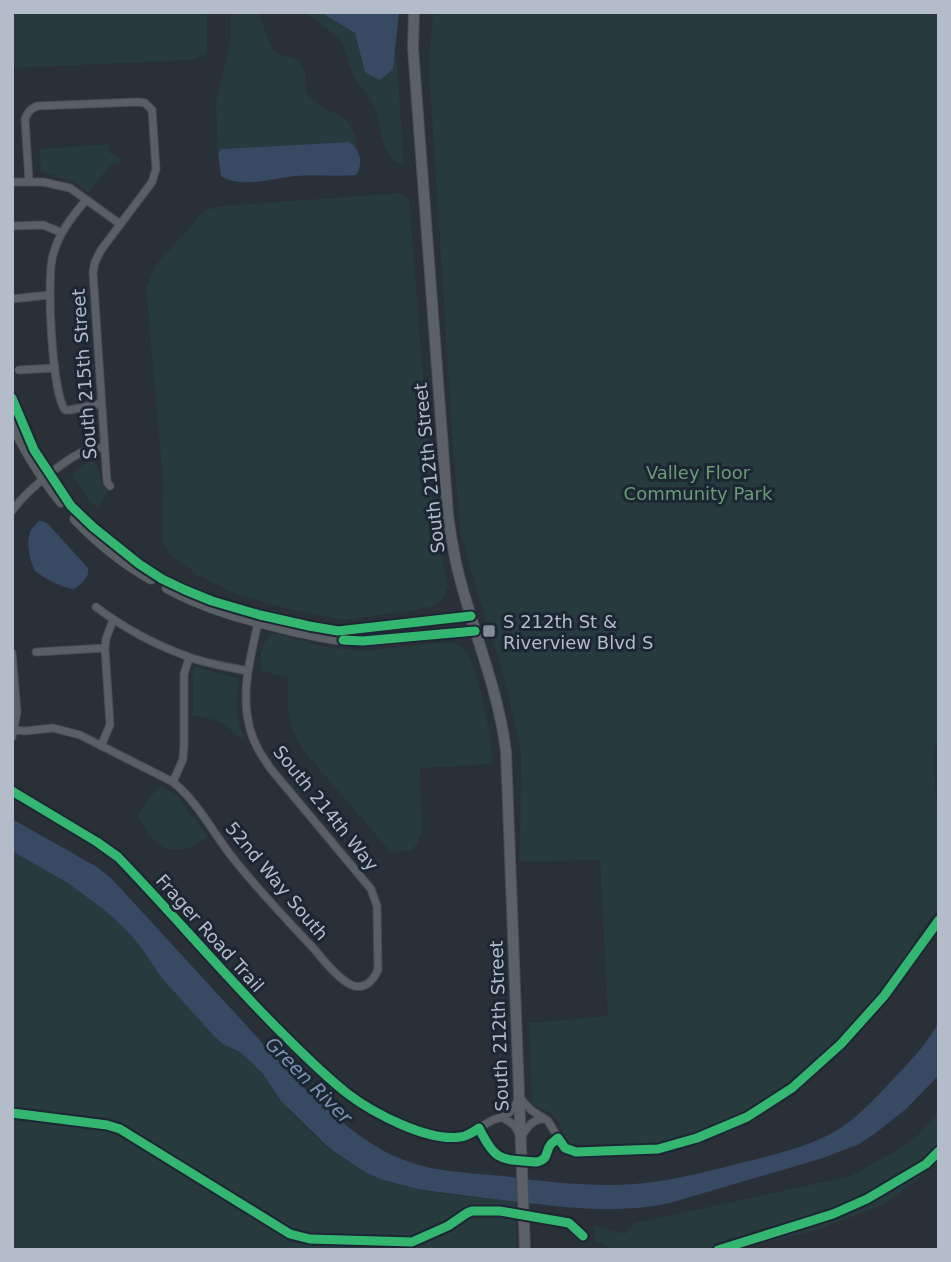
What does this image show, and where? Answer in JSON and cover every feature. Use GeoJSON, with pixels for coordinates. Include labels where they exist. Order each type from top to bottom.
{"type":"FeatureCollection","features":[{"type":"Feature","properties":{"kind":"main road","name":"South 212th Street"},"geometry":{"type":"LineString","coordinates":[[414,12],[412,47],[445,485],[453,550],[496,695],[506,752],[525,1250]]}},
{"type":"Feature","properties":{"kind":"street","name":"South 215th Street"},"geometry":{"type":"LineString","coordinates":[[29,181],[26,119],[28,112],[37,106],[138,102],[152,110],[155,176],[101,250],[93,272],[104,447],[107,482],[110,486]]}},
{"type":"Feature","properties":{"kind":"street"},"geometry":{"type":"LineString","coordinates":[[12,181],[58,184],[70,188],[120,224]]}},
{"type":"Feature","properties":{"kind":"street"},"geometry":{"type":"LineString","coordinates":[[86,200],[60,232],[52,257],[49,295],[55,368],[62,407],[70,410],[101,404]]}},
{"type":"Feature","properties":{"kind":"street"},"geometry":{"type":"LineString","coordinates":[[12,226],[43,225],[60,232]]}},
{"type":"Feature","properties":{"kind":"street"},"geometry":{"type":"LineString","coordinates":[[12,299],[49,295]]}},
{"type":"Feature","properties":{"kind":"street"},"geometry":{"type":"LineString","coordinates":[[19,370],[55,368]]}},
{"type":"Feature","properties":{"kind":"street"},"geometry":{"type":"LineString","coordinates":[[12,398],[47,477]]}},
{"type":"Feature","properties":{"kind":"street"},"geometry":{"type":"LineString","coordinates":[[12,422],[26,450],[81,517],[139,564],[185,590],[313,636],[341,640],[363,641],[475,631]]}},
{"type":"Feature","properties":{"kind":"street"},"geometry":{"type":"LineString","coordinates":[[12,511],[21,498],[84,451],[104,447]]}},
{"type":"Feature","properties":{"kind":"street"},"geometry":{"type":"LineString","coordinates":[[96,607],[145,638],[189,658],[248,671]]}},
{"type":"Feature","properties":{"kind":"street"},"geometry":{"type":"LineString","coordinates":[[260,619],[338,631],[471,616]]}},
{"type":"Feature","properties":{"kind":"street","name":"South 214th Way"},"geometry":{"type":"LineString","coordinates":[[260,619],[245,688],[249,726],[258,749],[270,768],[371,889],[377,906],[378,970],[366,985]]}},
{"type":"Feature","properties":{"kind":"street"},"geometry":{"type":"LineString","coordinates":[[101,746],[110,724],[105,648],[113,620]]}},
{"type":"Feature","properties":{"kind":"street"},"geometry":{"type":"LineString","coordinates":[[36,653],[105,648]]}},
{"type":"Feature","properties":{"kind":"street"},"geometry":{"type":"LineString","coordinates":[[12,653],[17,712],[13,734],[24,731],[64,730],[80,735],[173,782],[183,759],[184,674],[189,658]]}},
{"type":"Feature","properties":{"kind":"street","name":"52nd Way South"},"geometry":{"type":"LineString","coordinates":[[173,782],[184,791],[232,857],[324,960],[345,982],[359,987],[366,985]]}},
{"type":"Feature","properties":{"kind":"street"},"geometry":{"type":"LineString","coordinates":[[373,1110],[405,1126],[447,1137],[467,1135],[502,1117],[512,1109],[519,1097],[551,1125],[565,1148],[573,1152],[658,1149],[697,1138],[747,1117],[792,1088],[841,1044],[884,996],[939,920]]}},
{"type":"Feature","properties":{"kind":"street"},"geometry":{"type":"LineString","coordinates":[[502,1117],[514,1125],[521,1137],[531,1123],[545,1119]]}},
{"type":"Feature","properties":{"kind":"green space"},"geometry":{"type":"Polygon","coordinates":[[[12,12],[207,12],[207,54],[192,60],[12,68],[12,12]]]}},
{"type":"Feature","properties":{"kind":"green space"},"geometry":{"type":"Polygon","coordinates":[[[231,12],[258,12],[273,51],[302,65],[309,96],[317,104],[345,119],[355,135],[358,149],[349,142],[221,149],[218,153],[216,102],[231,40],[231,12]]]}},
{"type":"Feature","properties":{"kind":"green space"},"geometry":{"type":"Polygon","coordinates":[[[305,12],[320,12],[355,33],[361,52],[393,69],[396,48],[404,165],[397,163],[387,151],[374,106],[353,74],[342,44],[335,35],[305,12]]]}},
{"type":"Feature","properties":{"kind":"green space","name":"Valley Floor Community Park"},"geometry":{"type":"Polygon","coordinates":[[[433,12],[939,12],[939,745],[936,744],[933,755],[939,838],[939,907],[916,937],[912,953],[866,1014],[824,1057],[762,1104],[679,1140],[657,1144],[571,1145],[555,1116],[532,1104],[529,1023],[608,1016],[600,860],[520,862],[521,752],[503,673],[461,535],[429,68],[433,12]]]}},
{"type":"Feature","properties":{"kind":"green space"},"geometry":{"type":"Polygon","coordinates":[[[109,144],[110,153],[122,163],[111,164],[89,193],[73,181],[41,172],[40,149],[109,144]]]}},
{"type":"Feature","properties":{"kind":"green space"},"geometry":{"type":"Polygon","coordinates":[[[400,193],[409,199],[435,525],[448,585],[443,598],[436,606],[344,620],[280,607],[236,594],[198,575],[170,554],[162,542],[163,479],[146,289],[155,266],[205,210],[223,206],[400,193]]]}},
{"type":"Feature","properties":{"kind":"green space"},"geometry":{"type":"Polygon","coordinates":[[[93,460],[100,472],[101,484],[108,492],[98,508],[71,474],[93,460]]]}},
{"type":"Feature","properties":{"kind":"green space"},"geometry":{"type":"Polygon","coordinates":[[[271,634],[325,647],[362,651],[449,642],[461,647],[468,655],[484,707],[493,764],[420,768],[422,831],[412,850],[391,852],[302,749],[289,715],[289,678],[262,671],[262,651],[271,634]]]}},
{"type":"Feature","properties":{"kind":"green space"},"geometry":{"type":"Polygon","coordinates":[[[196,667],[239,680],[237,713],[246,742],[221,723],[190,716],[193,713],[193,675],[190,671],[196,667]]]}},
{"type":"Feature","properties":{"kind":"green space"},"geometry":{"type":"Polygon","coordinates":[[[160,785],[177,796],[208,837],[195,845],[175,850],[166,848],[151,837],[136,816],[160,785]]]}},
{"type":"Feature","properties":{"kind":"green space"},"geometry":{"type":"Polygon","coordinates":[[[12,851],[74,886],[108,912],[150,956],[214,1036],[249,1059],[292,1114],[342,1157],[369,1174],[399,1185],[432,1192],[516,1202],[516,1250],[12,1250],[12,851]]]}},
{"type":"Feature","properties":{"kind":"green space"},"geometry":{"type":"Polygon","coordinates":[[[939,1111],[939,1163],[884,1205],[813,1231],[736,1250],[614,1250],[594,1240],[594,1225],[625,1234],[635,1223],[851,1176],[902,1147],[920,1133],[939,1111]]]}},
{"type":"Feature","properties":{"kind":"water"},"geometry":{"type":"Polygon","coordinates":[[[320,12],[399,12],[393,69],[380,80],[365,72],[355,33],[320,12]]]}},
{"type":"Feature","properties":{"kind":"water"},"geometry":{"type":"Polygon","coordinates":[[[349,142],[360,157],[356,175],[304,175],[257,182],[238,182],[221,176],[218,153],[221,149],[349,142]]]}},
{"type":"Feature","properties":{"kind":"water"},"geometry":{"type":"Polygon","coordinates":[[[39,521],[48,524],[88,568],[86,578],[74,589],[53,582],[35,571],[28,540],[31,530],[39,521]]]}},
{"type":"Feature","properties":{"kind":"water"},"geometry":{"type":"Polygon","coordinates":[[[12,819],[97,867],[111,878],[302,1086],[362,1137],[389,1154],[415,1164],[453,1171],[569,1183],[618,1185],[664,1180],[784,1152],[839,1129],[877,1097],[925,1043],[939,1021],[939,1075],[906,1109],[859,1144],[823,1158],[670,1203],[632,1208],[576,1208],[417,1189],[380,1179],[326,1145],[281,1101],[263,1074],[249,1060],[214,1036],[161,977],[130,934],[107,912],[68,883],[12,851],[12,819]]]}},
{"type":"Feature","properties":{"kind":"cycle path"},"geometry":{"type":"LineString","coordinates":[[12,398],[34,450],[71,506],[139,564],[185,590],[260,615],[338,631],[471,616]]}},
{"type":"Feature","properties":{"kind":"cycle path"},"geometry":{"type":"LineString","coordinates":[[343,640],[363,641],[475,631]]}},
{"type":"Feature","properties":{"kind":"cycle path","name":"Frager Road Trail"},"geometry":{"type":"LineString","coordinates":[[12,791],[118,857],[274,1025],[348,1094],[386,1117],[417,1131],[460,1137],[479,1128],[490,1148],[507,1159],[537,1162],[545,1157],[551,1144],[558,1138],[565,1148],[576,1152],[658,1149],[697,1138],[747,1117],[792,1088],[841,1044],[884,996],[939,920]]}},
{"type":"Feature","properties":{"kind":"cycle path"},"geometry":{"type":"LineString","coordinates":[[12,1113],[120,1129],[290,1234],[310,1239],[412,1242],[448,1226],[472,1211],[500,1211],[569,1223],[583,1236]]}},
{"type":"Feature","properties":{"kind":"cycle path"},"geometry":{"type":"LineString","coordinates":[[718,1250],[833,1214],[867,1199],[926,1164],[939,1151]]}},
{"type":"Feature","properties":{"kind":"place","name":"S 212th St & Riverview Blvd S"},"geometry":{"type":"Point","coordinates":[489,631]}},
{"type":"Feature","properties":{"kind":"water label","name":"Green River"},"geometry":{"type":"Point","coordinates":[309,1080]}}]}
